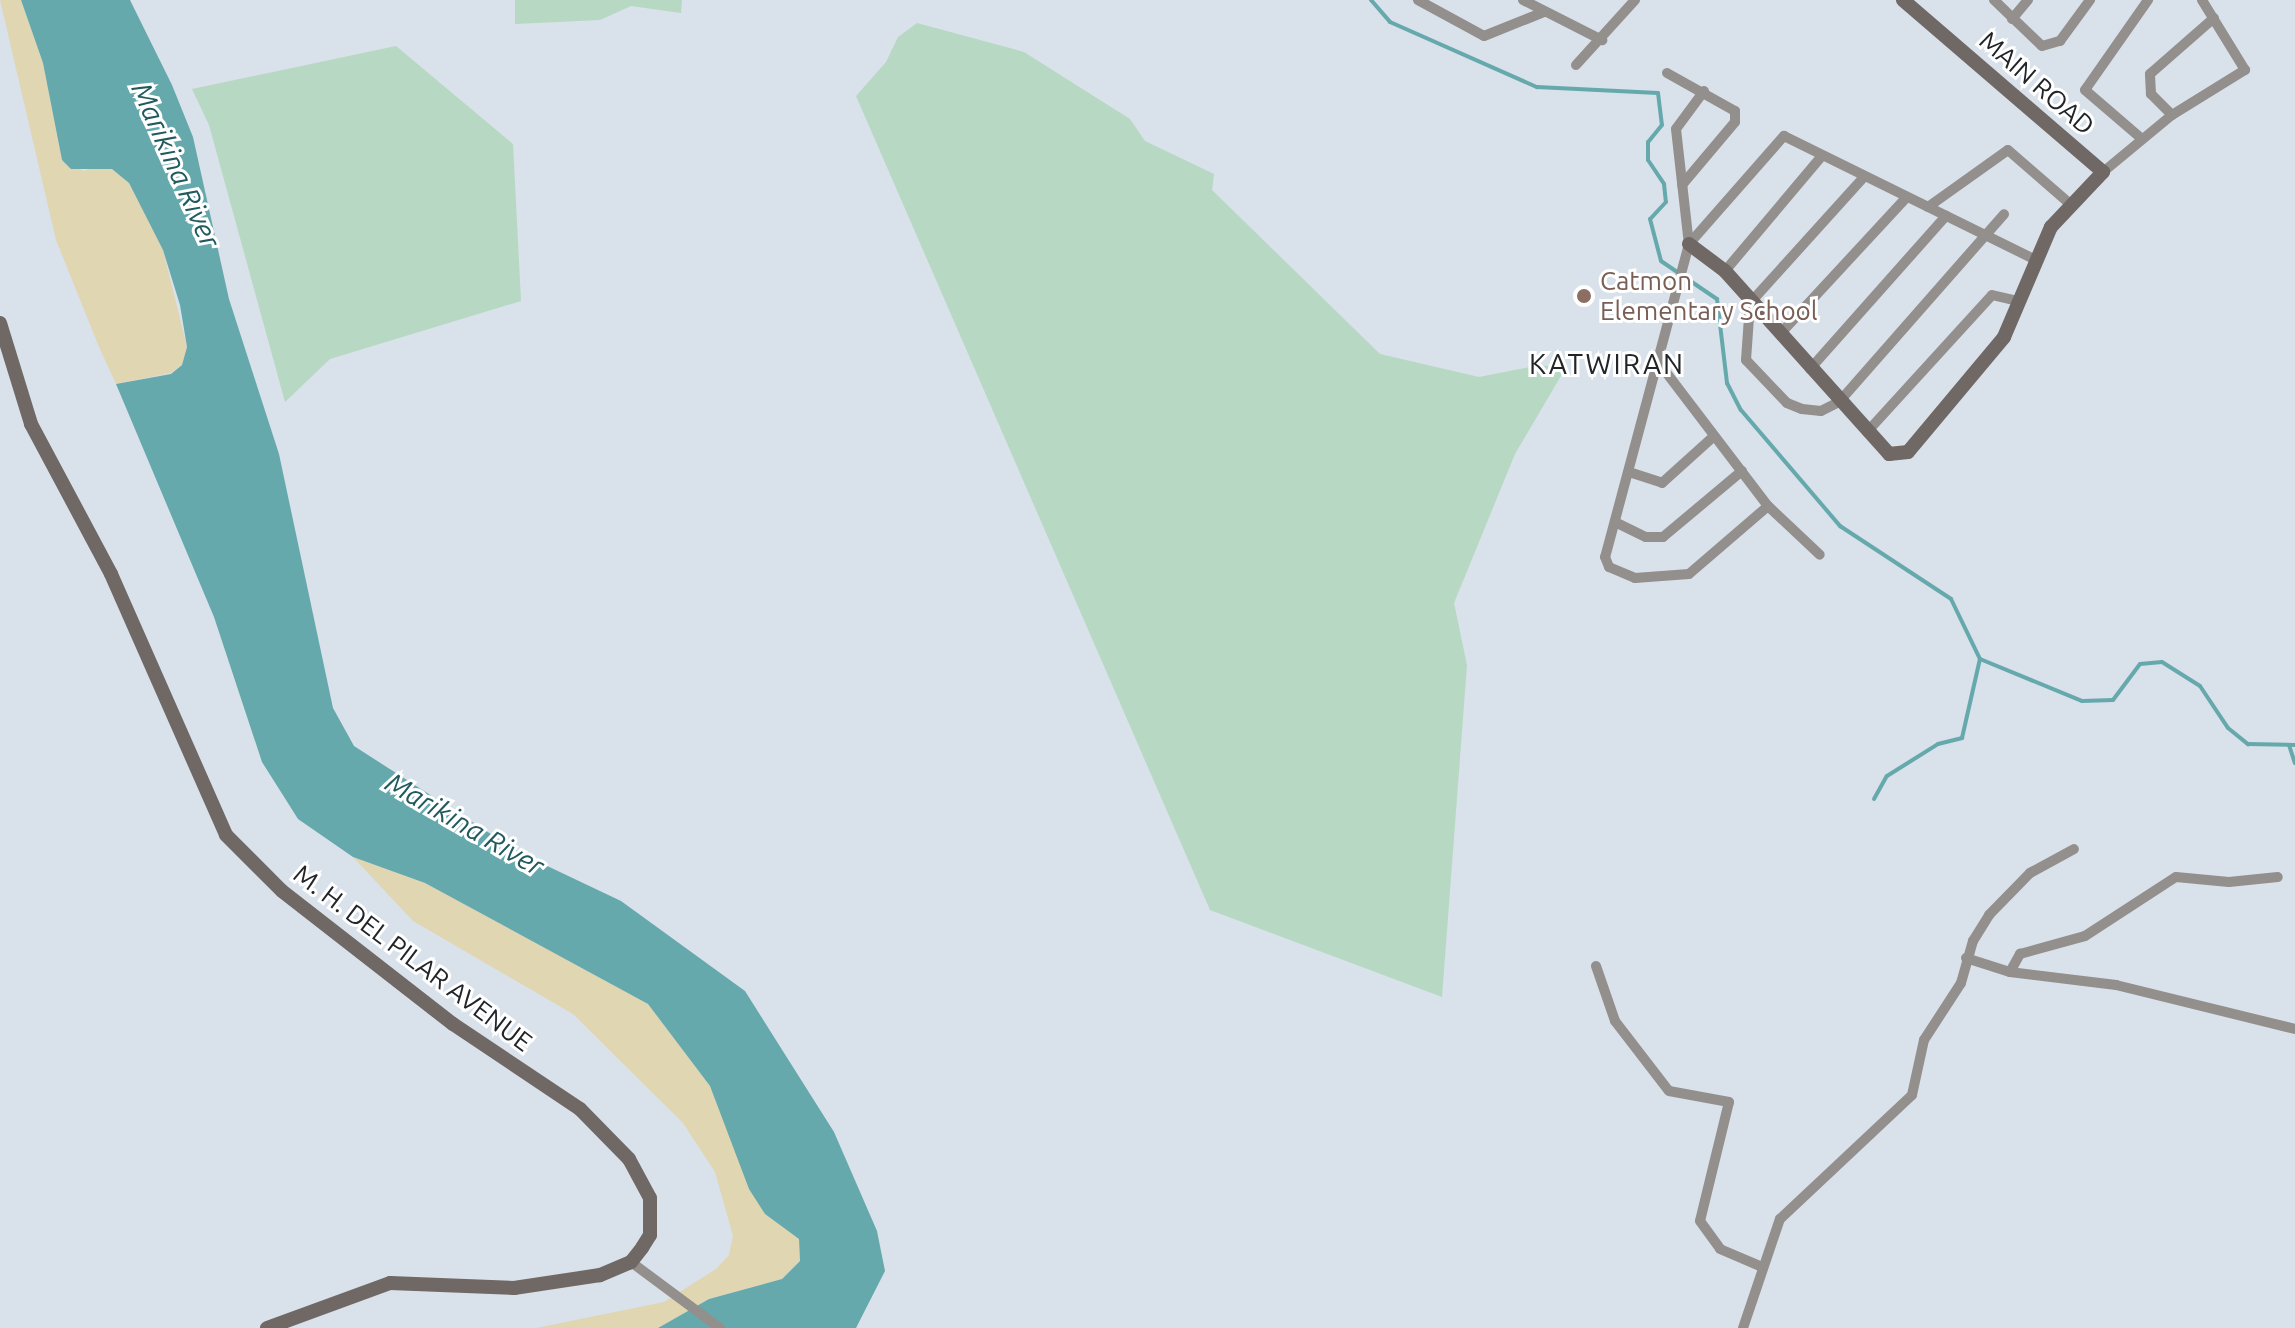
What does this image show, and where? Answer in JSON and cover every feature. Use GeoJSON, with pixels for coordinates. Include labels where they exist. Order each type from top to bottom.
{"type":"FeatureCollection","features":[{"type":"Feature","properties":{"kind":"street"},"geometry":{"type":"LineString","coordinates":[[1418,0],[1484,36],[1544,12]]}},
{"type":"Feature","properties":{"kind":"street"},"geometry":{"type":"LineString","coordinates":[[1523,0],[1602,40]]}},
{"type":"Feature","properties":{"kind":"street","name":"MAIN ROAD"},"geometry":{"type":"LineString","coordinates":[[1903,0],[2103,172]]}},
{"type":"Feature","properties":{"kind":"street"},"geometry":{"type":"LineString","coordinates":[[1994,0],[2042,46],[2053,45],[2090,0]]}},
{"type":"Feature","properties":{"kind":"street"},"geometry":{"type":"LineString","coordinates":[[2012,19],[2028,0]]}},
{"type":"Feature","properties":{"kind":"street"},"geometry":{"type":"LineString","coordinates":[[2142,139],[2085,90],[2148,0]]}},
{"type":"Feature","properties":{"kind":"street"},"geometry":{"type":"LineString","coordinates":[[1689,244],[1725,271],[1750,303],[1889,454],[1908,452],[2004,337],[2034,259],[2069,203],[2172,115],[2245,70],[2202,0]]}},
{"type":"Feature","properties":{"kind":"street"},"geometry":{"type":"LineString","coordinates":[[1576,65],[1602,40],[1632,1]]}},
{"type":"Feature","properties":{"kind":"street"},"geometry":{"type":"LineString","coordinates":[[2172,115],[2151,94],[2150,74],[2214,18]]}},
{"type":"Feature","properties":{"kind":"street"},"geometry":{"type":"LineString","coordinates":[[1667,73],[1735,111],[1735,122],[1682,185]]}},
{"type":"Feature","properties":{"kind":"street"},"geometry":{"type":"LineString","coordinates":[[1704,91],[1676,129],[1689,244],[1605,557],[1609,567],[1635,578],[1665,580],[1689,574],[1768,506]]}},
{"type":"Feature","properties":{"kind":"street"},"geometry":{"type":"LineString","coordinates":[[1689,244],[1784,136],[1863,178],[2034,259]]}},
{"type":"Feature","properties":{"kind":"street"},"geometry":{"type":"LineString","coordinates":[[1928,207],[2008,150],[2069,203]]}},
{"type":"Feature","properties":{"kind":"street"},"geometry":{"type":"LineString","coordinates":[[1725,271],[1822,156]]}},
{"type":"Feature","properties":{"kind":"street"},"geometry":{"type":"LineString","coordinates":[[1863,178],[1750,303],[1746,360],[1787,403],[1821,411],[1839,402],[1983,233],[2004,214]]}},
{"type":"Feature","properties":{"kind":"street"},"geometry":{"type":"LineString","coordinates":[[1780,334],[1906,198]]}},
{"type":"Feature","properties":{"kind":"street"},"geometry":{"type":"LineString","coordinates":[[1810,369],[1946,216]]}},
{"type":"Feature","properties":{"kind":"street"},"geometry":{"type":"LineString","coordinates":[[1867,432],[1992,295],[2018,301]]}},
{"type":"Feature","properties":{"kind":"street","name":"M. H. DEL PILAR AVENUE"},"geometry":{"type":"LineString","coordinates":[[0,323],[31,424],[111,574],[226,835],[282,891],[453,1024],[580,1109],[629,1159],[650,1198],[652,1218],[650,1235],[631,1262]]}},
{"type":"Feature","properties":{"kind":"street"},"geometry":{"type":"LineString","coordinates":[[1659,363],[1768,506],[1820,555]]}},
{"type":"Feature","properties":{"kind":"street"},"geometry":{"type":"LineString","coordinates":[[1629,472],[1662,483],[1713,437]]}},
{"type":"Feature","properties":{"kind":"street"},"geometry":{"type":"LineString","coordinates":[[1615,522],[1646,537],[1663,537],[1742,471]]}},
{"type":"Feature","properties":{"kind":"street"},"geometry":{"type":"LineString","coordinates":[[1743,1328],[1760,1266],[1780,1219],[1817,1190],[1868,1131],[1904,1107],[1924,1040],[1961,983],[1966,958],[1989,915],[2023,879],[2074,849]]}},
{"type":"Feature","properties":{"kind":"street"},"geometry":{"type":"LineString","coordinates":[[2010,972],[2020,954],[2085,936],[2176,877],[2229,882],[2278,877]]}},
{"type":"Feature","properties":{"kind":"street"},"geometry":{"type":"LineString","coordinates":[[1966,958],[2010,972],[2116,985],[2295,1029]]}},
{"type":"Feature","properties":{"kind":"street"},"geometry":{"type":"LineString","coordinates":[[1596,966],[1615,1021],[1669,1091],[1729,1102],[1700,1221],[1720,1249],[1760,1266]]}},
{"type":"Feature","properties":{"kind":"street"},"geometry":{"type":"LineString","coordinates":[[267,1328],[373,1286],[514,1288],[600,1275],[631,1262],[661,1288],[720,1328]]}},
{"type":"Feature","properties":{"kind":"green space"},"geometry":{"type":"Polygon","coordinates":[[[515,0],[682,0],[681,13],[631,6],[600,20],[515,24],[515,0]]]}},
{"type":"Feature","properties":{"kind":"green space"},"geometry":{"type":"Polygon","coordinates":[[[917,23],[1024,52],[1130,119],[1145,141],[1214,174],[1212,190],[1380,354],[1479,377],[1540,365],[1565,369],[1515,454],[1454,603],[1467,665],[1442,997],[1210,910],[856,96],[886,62],[898,37],[917,23]]]}},
{"type":"Feature","properties":{"kind":"green space"},"geometry":{"type":"Polygon","coordinates":[[[396,46],[513,144],[521,301],[330,359],[285,402],[209,125],[192,89],[396,46]]]}},
{"type":"Feature","properties":{"kind":"sand"},"geometry":{"type":"Polygon","coordinates":[[[0,0],[21,0],[43,63],[62,160],[84,171],[98,165],[112,169],[129,183],[163,250],[187,347],[182,365],[171,373],[116,384],[99,347],[56,240],[0,0]]]}},
{"type":"Feature","properties":{"kind":"sand"},"geometry":{"type":"Polygon","coordinates":[[[353,857],[425,883],[648,1004],[710,1086],[765,1214],[799,1239],[800,1261],[782,1279],[709,1299],[658,1328],[536,1328],[664,1302],[716,1269],[729,1255],[733,1236],[715,1172],[683,1123],[573,1014],[413,921],[353,857]]]}},
{"type":"Feature","properties":{"kind":"water","name":"Marikina River"},"geometry":{"type":"Polygon","coordinates":[[[21,0],[130,0],[172,85],[193,137],[229,299],[279,454],[333,708],[354,746],[522,854],[621,901],[745,991],[834,1132],[877,1231],[885,1271],[856,1328],[658,1328],[709,1299],[782,1279],[800,1261],[799,1239],[765,1214],[749,1189],[710,1086],[648,1004],[425,883],[353,857],[298,819],[262,762],[214,617],[116,384],[171,374],[182,365],[187,347],[180,305],[163,250],[129,183],[112,169],[71,169],[62,160],[43,63],[21,0]]]}},
{"type":"Feature","properties":{"kind":"waterway"},"geometry":{"type":"LineString","coordinates":[[1371,0],[1390,22],[1537,87],[1658,93],[1662,125],[1648,142],[1648,160],[1664,184],[1666,202],[1650,219],[1661,261],[1717,299],[1727,383],[1741,410],[1840,526],[1951,599],[1980,659],[2082,701],[2113,700],[2140,664],[2162,662],[2200,686],[2228,728],[2248,744],[2295,745]]}},
{"type":"Feature","properties":{"kind":"waterway"},"geometry":{"type":"LineString","coordinates":[[1874,799],[1887,776],[1938,744],[1962,738],[1980,659]]}},
{"type":"Feature","properties":{"kind":"waterway"},"geometry":{"type":"LineString","coordinates":[[2289,745],[2295,763]]}},
{"type":"Feature","properties":{"kind":"place","name":"Catmon Elementary School"},"geometry":{"type":"Point","coordinates":[1584,296]}},
{"type":"Feature","properties":{"kind":"district","name":"KATWIRAN"},"geometry":{"type":"Point","coordinates":[1607,364]}}]}
